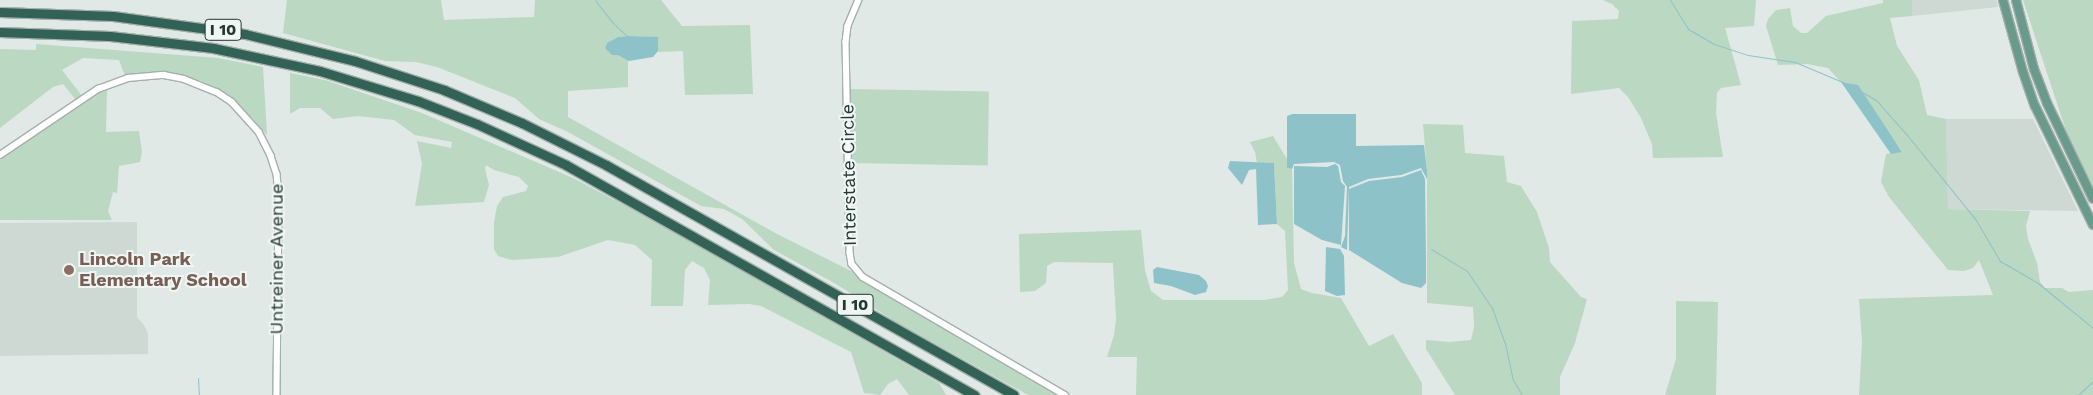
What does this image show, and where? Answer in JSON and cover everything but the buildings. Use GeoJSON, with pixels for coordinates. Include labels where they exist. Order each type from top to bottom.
{"type":"FeatureCollection","features":[{"type":"Feature","properties":{"kind":"highway","name":"I 10"},"geometry":{"type":"LineString","coordinates":[[0,12],[112,16],[245,34],[355,61],[451,93],[522,123],[606,165],[1014,395]]}},
{"type":"Feature","properties":{"kind":"highway","name":"I 10"},"geometry":{"type":"LineString","coordinates":[[0,32],[110,36],[213,48],[320,71],[418,101],[476,124],[566,165],[975,395]]}},
{"type":"Feature","properties":{"kind":"main road"},"geometry":{"type":"LineString","coordinates":[[2003,0],[2023,72],[2035,106],[2093,225]]}},
{"type":"Feature","properties":{"kind":"main road"},"geometry":{"type":"LineString","coordinates":[[2016,0],[2034,69],[2047,103],[2093,199]]}},
{"type":"Feature","properties":{"kind":"street","name":"Interstate Circle"},"geometry":{"type":"LineString","coordinates":[[859,0],[848,26],[846,42],[850,253],[852,264],[863,277],[1065,395]]}},
{"type":"Feature","properties":{"kind":"street","name":"Untreiner Avenue"},"geometry":{"type":"LineString","coordinates":[[0,154],[98,89],[128,78],[164,75],[200,84],[232,102],[256,128],[273,161],[279,199],[277,395]]}},
{"type":"Feature","properties":{"kind":"shaded area"},"geometry":{"type":"Polygon","coordinates":[[[1912,0],[1997,0],[1998,7],[1912,16],[1912,0]]]}},
{"type":"Feature","properties":{"kind":"shaded area"},"geometry":{"type":"Polygon","coordinates":[[[1946,119],[2033,119],[2078,211],[1948,209],[1946,119]]]}},
{"type":"Feature","properties":{"kind":"shaded area","name":"Lincoln Park Elementary School"},"geometry":{"type":"Polygon","coordinates":[[[137,222],[137,317],[144,325],[148,334],[148,354],[0,356],[0,223],[137,222]]]}},
{"type":"Feature","properties":{"kind":"green space"},"geometry":{"type":"Polygon","coordinates":[[[287,0],[441,0],[444,20],[534,17],[535,0],[661,0],[682,26],[750,25],[753,94],[685,95],[683,51],[658,52],[650,37],[618,37],[607,43],[605,48],[628,60],[628,87],[568,91],[568,117],[777,234],[851,271],[920,315],[1060,395],[1028,395],[896,322],[836,284],[774,250],[742,219],[724,209],[701,206],[568,132],[539,119],[515,98],[437,67],[416,62],[385,61],[283,33],[287,0]]]}},
{"type":"Feature","properties":{"kind":"green space"},"geometry":{"type":"Polygon","coordinates":[[[1603,0],[1756,0],[1754,26],[1725,28],[1741,85],[1721,88],[1717,93],[1716,113],[1723,157],[1653,158],[1652,144],[1641,118],[1628,97],[1619,88],[1571,94],[1572,21],[1618,19],[1619,11],[1612,4],[1603,0]]]}},
{"type":"Feature","properties":{"kind":"green space"},"geometry":{"type":"Polygon","coordinates":[[[1883,0],[1912,0],[1912,16],[1890,18],[1897,46],[1919,80],[1927,115],[1946,119],[1948,209],[2030,211],[2026,226],[2028,239],[2037,263],[2040,282],[2045,288],[2062,288],[2069,292],[2093,290],[2093,395],[1859,395],[1862,342],[1859,299],[1993,295],[1979,260],[1973,268],[1964,271],[1948,270],[1889,197],[1881,182],[1886,154],[1902,151],[1848,83],[1841,82],[1828,68],[1807,64],[1778,65],[1766,26],[1768,19],[1776,10],[1790,8],[1793,26],[1801,33],[1807,33],[1826,16],[1883,3],[1883,0]]]}},
{"type":"Feature","properties":{"kind":"green space"},"geometry":{"type":"Polygon","coordinates":[[[2023,0],[2093,0],[2093,187],[2070,143],[2023,0]]]}},
{"type":"Feature","properties":{"kind":"green space"},"geometry":{"type":"Polygon","coordinates":[[[36,44],[218,58],[263,67],[267,135],[233,100],[201,81],[164,72],[125,76],[119,60],[83,58],[62,70],[82,96],[76,100],[63,84],[53,87],[0,128],[0,49],[36,50],[36,44]]]}},
{"type":"Feature","properties":{"kind":"green space"},"geometry":{"type":"Polygon","coordinates":[[[290,73],[325,80],[422,113],[573,178],[666,227],[939,383],[946,395],[909,395],[897,379],[888,384],[880,395],[864,393],[851,352],[761,306],[749,304],[708,305],[710,280],[704,268],[692,261],[685,270],[683,306],[651,306],[652,260],[635,245],[608,240],[558,257],[512,260],[498,256],[494,249],[494,222],[497,206],[503,197],[526,191],[528,186],[519,177],[494,170],[486,165],[485,169],[489,185],[484,202],[415,206],[422,164],[417,141],[451,148],[452,142],[415,135],[394,120],[358,116],[333,119],[320,108],[300,108],[290,114],[290,73]]]}},
{"type":"Feature","properties":{"kind":"green space"},"geometry":{"type":"Polygon","coordinates":[[[107,88],[106,132],[139,131],[142,152],[140,162],[119,166],[117,193],[113,192],[108,211],[112,220],[0,220],[0,158],[107,88]]]}},
{"type":"Feature","properties":{"kind":"green space"},"geometry":{"type":"Polygon","coordinates":[[[850,89],[989,91],[988,165],[849,163],[850,89]]]}},
{"type":"Feature","properties":{"kind":"green space"},"geometry":{"type":"Polygon","coordinates":[[[1423,124],[1463,125],[1465,153],[1504,156],[1507,182],[1521,186],[1537,212],[1549,248],[1550,262],[1581,297],[1587,299],[1575,343],[1560,377],[1560,395],[1455,395],[1426,349],[1426,340],[1450,342],[1471,340],[1474,327],[1473,307],[1427,303],[1427,170],[1423,124]]]}},
{"type":"Feature","properties":{"kind":"green space"},"geometry":{"type":"Polygon","coordinates":[[[1273,136],[1287,159],[1287,168],[1292,169],[1294,263],[1301,289],[1341,298],[1369,346],[1393,334],[1422,383],[1422,395],[1136,395],[1137,357],[1107,357],[1114,335],[1116,319],[1113,263],[1054,262],[1047,266],[1046,283],[1035,291],[1020,292],[1019,234],[1141,230],[1145,270],[1151,291],[1163,300],[1264,300],[1282,297],[1288,290],[1285,231],[1277,224],[1274,163],[1257,163],[1255,152],[1250,142],[1273,136]]]}},
{"type":"Feature","properties":{"kind":"green space"},"geometry":{"type":"Polygon","coordinates":[[[1676,301],[1718,302],[1716,395],[1665,395],[1676,359],[1676,301]]]}},
{"type":"Feature","properties":{"kind":"water"},"geometry":{"type":"Polygon","coordinates":[[[618,37],[658,37],[658,51],[653,57],[629,61],[618,55],[612,55],[605,48],[607,43],[618,37]]]}},
{"type":"Feature","properties":{"kind":"water"},"geometry":{"type":"Polygon","coordinates":[[[1841,82],[1858,85],[1902,152],[1891,154],[1841,82]]]}},
{"type":"Feature","properties":{"kind":"water"},"geometry":{"type":"Polygon","coordinates":[[[1292,114],[1356,114],[1356,146],[1424,145],[1427,179],[1421,168],[1401,175],[1368,179],[1349,187],[1347,250],[1341,247],[1345,236],[1347,187],[1343,181],[1340,165],[1334,162],[1294,164],[1292,169],[1287,168],[1287,116],[1292,114]]]}},
{"type":"Feature","properties":{"kind":"water"},"geometry":{"type":"Polygon","coordinates":[[[1230,161],[1274,163],[1277,224],[1258,225],[1256,169],[1249,170],[1242,185],[1228,168],[1230,161]]]}},
{"type":"Feature","properties":{"kind":"water"},"geometry":{"type":"Polygon","coordinates":[[[1335,164],[1338,166],[1341,182],[1345,186],[1341,245],[1322,240],[1294,224],[1294,166],[1327,167],[1335,164]]]}},
{"type":"Feature","properties":{"kind":"water"},"geometry":{"type":"Polygon","coordinates":[[[1421,170],[1425,179],[1426,283],[1421,288],[1402,283],[1349,250],[1349,189],[1369,181],[1402,177],[1421,170]]]}},
{"type":"Feature","properties":{"kind":"water"},"geometry":{"type":"Polygon","coordinates":[[[1326,247],[1340,249],[1344,256],[1345,295],[1337,296],[1325,291],[1326,247]]]}},
{"type":"Feature","properties":{"kind":"water"},"geometry":{"type":"Polygon","coordinates":[[[1157,267],[1199,275],[1206,281],[1208,286],[1206,292],[1195,295],[1171,286],[1154,283],[1153,270],[1157,267]]]}},
{"type":"Feature","properties":{"kind":"waterway"},"geometry":{"type":"LineString","coordinates":[[595,0],[613,23],[628,37]]}},
{"type":"Feature","properties":{"kind":"waterway"},"geometry":{"type":"LineString","coordinates":[[1670,0],[1688,29],[1714,44],[1748,55],[1795,62],[1845,83]]}},
{"type":"Feature","properties":{"kind":"waterway"},"geometry":{"type":"LineString","coordinates":[[1862,92],[1876,100],[1907,135],[1976,220],[2000,261],[2038,283],[2093,328]]}},
{"type":"Feature","properties":{"kind":"waterway"},"geometry":{"type":"LineString","coordinates":[[1431,249],[1467,271],[1492,308],[1505,343],[1513,380],[1522,395]]}},
{"type":"Feature","properties":{"kind":"waterway"},"geometry":{"type":"LineString","coordinates":[[198,378],[199,395]]}},
{"type":"Feature","properties":{"kind":"waterway"},"geometry":{"type":"LineString","coordinates":[[2078,395],[2093,381]]}},
{"type":"Feature","properties":{"kind":"place","name":"Lincoln Park Elementary School"},"geometry":{"type":"Point","coordinates":[69,270]}}]}
